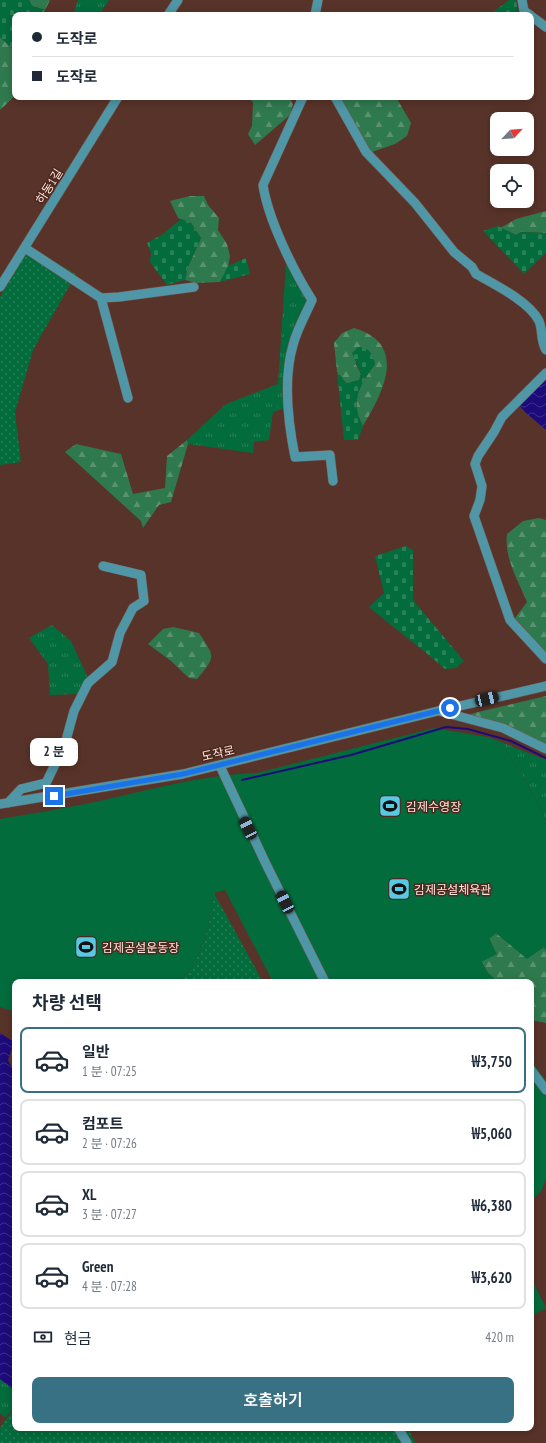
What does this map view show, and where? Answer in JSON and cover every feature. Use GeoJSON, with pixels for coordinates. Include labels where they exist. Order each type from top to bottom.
{"type":"FeatureCollection","features":[{"type":"Feature","properties":{"kind":"street"},"geometry":{"type":"LineString","coordinates":[[170,12],[178,0]]}},
{"type":"Feature","properties":{"kind":"street"},"geometry":{"type":"LineString","coordinates":[[316,12],[318,0]]}},
{"type":"Feature","properties":{"kind":"street"},"geometry":{"type":"LineString","coordinates":[[522,0],[525,12]]}},
{"type":"Feature","properties":{"kind":"street"},"geometry":{"type":"LineString","coordinates":[[534,19],[546,27]]}},
{"type":"Feature","properties":{"kind":"street","name":"하동1길"},"geometry":{"type":"LineString","coordinates":[[0,287],[116,100]]}},
{"type":"Feature","properties":{"kind":"street"},"geometry":{"type":"LineString","coordinates":[[302,100],[263,185],[266,199],[285,248],[312,300],[293,344],[289,363],[288,422],[295,457],[330,454],[334,481]]}},
{"type":"Feature","properties":{"kind":"street"},"geometry":{"type":"LineString","coordinates":[[337,100],[366,152],[415,203],[454,252],[472,267],[476,274],[527,306],[539,321],[542,343],[546,350]]}},
{"type":"Feature","properties":{"kind":"street"},"geometry":{"type":"LineString","coordinates":[[25,248],[101,298],[194,287]]}},
{"type":"Feature","properties":{"kind":"street"},"geometry":{"type":"LineString","coordinates":[[101,298],[128,398]]}},
{"type":"Feature","properties":{"kind":"street"},"geometry":{"type":"LineString","coordinates":[[546,373],[502,417],[478,456],[475,464],[482,486],[480,500],[474,516],[510,620],[546,659]]}},
{"type":"Feature","properties":{"kind":"street"},"geometry":{"type":"LineString","coordinates":[[4,804],[21,789],[46,783],[65,744],[74,711],[88,683],[112,662],[120,633],[133,608],[144,601],[141,575],[103,566]]}},
{"type":"Feature","properties":{"kind":"street","name":"도작로"},"geometry":{"type":"LineString","coordinates":[[4,804],[183,774],[220,766],[438,711],[546,686]]}},
{"type":"Feature","properties":{"kind":"street","name":"도작로"},"geometry":{"type":"LineString","coordinates":[[438,711],[503,728],[546,749]]}},
{"type":"Feature","properties":{"kind":"street"},"geometry":{"type":"LineString","coordinates":[[220,766],[266,864],[324,979]]}},
{"type":"Feature","properties":{"kind":"street"},"geometry":{"type":"LineString","coordinates":[[534,1074],[546,1090]]}},
{"type":"Feature","properties":{"kind":"street"},"geometry":{"type":"LineString","coordinates":[[400,1431],[406,1443]]}},
{"type":"Feature","properties":{"kind":"green space"},"geometry":{"type":"Polygon","coordinates":[[[0,0],[29,0],[32,6],[45,10],[44,12],[12,12],[12,48],[0,37],[0,0]]]}},
{"type":"Feature","properties":{"kind":"green space"},"geometry":{"type":"Polygon","coordinates":[[[29,0],[50,0],[45,10],[32,6],[29,0]]]}},
{"type":"Feature","properties":{"kind":"green space"},"geometry":{"type":"Polygon","coordinates":[[[78,0],[109,0],[101,12],[74,12],[78,0]]]}},
{"type":"Feature","properties":{"kind":"green space"},"geometry":{"type":"Polygon","coordinates":[[[509,0],[516,0],[518,12],[493,12],[509,0]]]}},
{"type":"Feature","properties":{"kind":"green space"},"geometry":{"type":"Polygon","coordinates":[[[0,37],[12,48],[12,99],[0,110],[0,37]]]}},
{"type":"Feature","properties":{"kind":"green space"},"geometry":{"type":"Polygon","coordinates":[[[250,100],[291,100],[293,104],[290,115],[255,145],[248,134],[252,126],[253,102],[250,100]]]}},
{"type":"Feature","properties":{"kind":"green space"},"geometry":{"type":"Polygon","coordinates":[[[342,100],[398,100],[411,123],[407,136],[395,144],[372,152],[358,131],[342,100]]]}},
{"type":"Feature","properties":{"kind":"green space"},"geometry":{"type":"Polygon","coordinates":[[[190,196],[204,196],[208,205],[219,218],[218,230],[227,244],[230,256],[228,268],[220,282],[197,283],[185,280],[188,267],[201,238],[191,223],[178,218],[170,201],[190,196]]]}},
{"type":"Feature","properties":{"kind":"green space"},"geometry":{"type":"Polygon","coordinates":[[[546,211],[546,233],[522,232],[516,235],[500,228],[516,219],[546,211]]]}},
{"type":"Feature","properties":{"kind":"green space"},"geometry":{"type":"Polygon","coordinates":[[[181,219],[191,223],[201,238],[188,267],[185,280],[167,285],[150,262],[151,253],[147,243],[163,234],[181,219]]]}},
{"type":"Feature","properties":{"kind":"green space"},"geometry":{"type":"Polygon","coordinates":[[[498,226],[516,235],[521,232],[546,233],[546,253],[524,274],[483,231],[498,226]]]}},
{"type":"Feature","properties":{"kind":"green space"},"geometry":{"type":"Polygon","coordinates":[[[29,247],[76,274],[33,350],[15,412],[21,462],[0,465],[0,297],[29,247]]]}},
{"type":"Feature","properties":{"kind":"green space"},"geometry":{"type":"Polygon","coordinates":[[[246,258],[250,274],[220,282],[228,266],[246,258]]]}},
{"type":"Feature","properties":{"kind":"green space"},"geometry":{"type":"Polygon","coordinates":[[[286,264],[307,301],[288,343],[285,408],[273,412],[269,440],[254,442],[253,453],[188,444],[187,440],[226,404],[278,384],[286,264]]]}},
{"type":"Feature","properties":{"kind":"green space"},"geometry":{"type":"Polygon","coordinates":[[[354,328],[371,335],[381,345],[386,357],[387,370],[384,384],[363,426],[357,409],[358,394],[361,386],[375,364],[355,363],[361,374],[359,381],[346,383],[337,372],[334,343],[342,333],[354,328]]]}},
{"type":"Feature","properties":{"kind":"green space"},"geometry":{"type":"Polygon","coordinates":[[[358,347],[365,348],[370,352],[375,364],[361,386],[358,394],[357,409],[363,426],[358,440],[344,440],[337,372],[346,383],[359,380],[361,374],[352,353],[358,347]]]}},
{"type":"Feature","properties":{"kind":"green space"},"geometry":{"type":"Polygon","coordinates":[[[187,440],[188,444],[171,502],[159,505],[143,528],[141,521],[65,452],[76,444],[121,454],[133,494],[165,488],[167,456],[187,440]]]}},
{"type":"Feature","properties":{"kind":"green space"},"geometry":{"type":"Polygon","coordinates":[[[539,518],[546,520],[546,653],[515,618],[527,602],[512,569],[507,543],[507,534],[523,521],[539,518]]]}},
{"type":"Feature","properties":{"kind":"green space"},"geometry":{"type":"Polygon","coordinates":[[[406,546],[413,550],[413,600],[464,661],[456,668],[445,669],[369,607],[384,593],[375,556],[406,546]]]}},
{"type":"Feature","properties":{"kind":"green space"},"geometry":{"type":"Polygon","coordinates":[[[52,625],[71,641],[88,678],[77,694],[50,695],[48,664],[29,638],[52,625]]]}},
{"type":"Feature","properties":{"kind":"green space"},"geometry":{"type":"Polygon","coordinates":[[[173,627],[199,633],[208,647],[211,656],[210,661],[197,679],[189,678],[171,661],[148,644],[163,629],[173,627]]]}},
{"type":"Feature","properties":{"kind":"green space"},"geometry":{"type":"Polygon","coordinates":[[[546,696],[546,745],[470,714],[546,696]]]}},
{"type":"Feature","properties":{"kind":"green space"},"geometry":{"type":"Polygon","coordinates":[[[434,728],[487,737],[499,741],[524,778],[546,820],[546,950],[544,947],[527,959],[496,933],[489,939],[497,954],[481,962],[488,973],[495,979],[271,979],[225,890],[214,893],[204,941],[194,963],[180,979],[12,979],[12,1011],[0,1007],[0,819],[90,803],[194,780],[236,774],[257,773],[434,728]]]}},
{"type":"Feature","properties":{"kind":"green space"},"geometry":{"type":"Polygon","coordinates":[[[499,741],[546,760],[546,820],[524,778],[499,741]]]}},
{"type":"Feature","properties":{"kind":"green space"},"geometry":{"type":"Polygon","coordinates":[[[214,893],[261,979],[180,979],[194,963],[204,941],[214,893]]]}},
{"type":"Feature","properties":{"kind":"green space"},"geometry":{"type":"Polygon","coordinates":[[[496,933],[527,958],[544,947],[546,950],[546,1023],[534,1021],[534,979],[495,979],[488,973],[481,961],[496,954],[489,938],[496,933]]]}},
{"type":"Feature","properties":{"kind":"green space"},"geometry":{"type":"Polygon","coordinates":[[[534,1064],[546,1081],[546,1179],[541,1192],[534,1198],[534,1064]]]}},
{"type":"Feature","properties":{"kind":"green space"},"geometry":{"type":"Polygon","coordinates":[[[534,1284],[546,1308],[534,1314],[534,1284]]]}},
{"type":"Feature","properties":{"kind":"green space"},"geometry":{"type":"Polygon","coordinates":[[[0,1379],[12,1389],[12,1410],[5,1418],[0,1413],[0,1379]]]}},
{"type":"Feature","properties":{"kind":"green space"},"geometry":{"type":"Polygon","coordinates":[[[12,1410],[12,1431],[409,1431],[415,1443],[0,1443],[0,1428],[12,1410]]]}},
{"type":"Feature","properties":{"kind":"water"},"geometry":{"type":"Polygon","coordinates":[[[546,378],[546,430],[519,405],[546,378]]]}},
{"type":"Feature","properties":{"kind":"water"},"geometry":{"type":"Polygon","coordinates":[[[0,1033],[12,1041],[12,1048],[8,1060],[12,1068],[12,1389],[0,1379],[0,1033]]]}},
{"type":"Feature","properties":{"kind":"waterway"},"geometry":{"type":"LineString","coordinates":[[242,780],[351,755],[446,727],[468,729],[511,741],[546,758]]}},
{"type":"Feature","properties":{"kind":"place","name":"김제수영장"},"geometry":{"type":"Point","coordinates":[390,806]}},
{"type":"Feature","properties":{"kind":"place","name":"김제공설체육관"},"geometry":{"type":"Point","coordinates":[399,889]}},
{"type":"Feature","properties":{"kind":"place","name":"김제공설운동장"},"geometry":{"type":"Point","coordinates":[86,947]}},
{"type":"Feature","properties":{"kind":"route"},"geometry":{"type":"LineString","coordinates":[[54,796],[183,774],[220,766],[450,708]]}}]}
